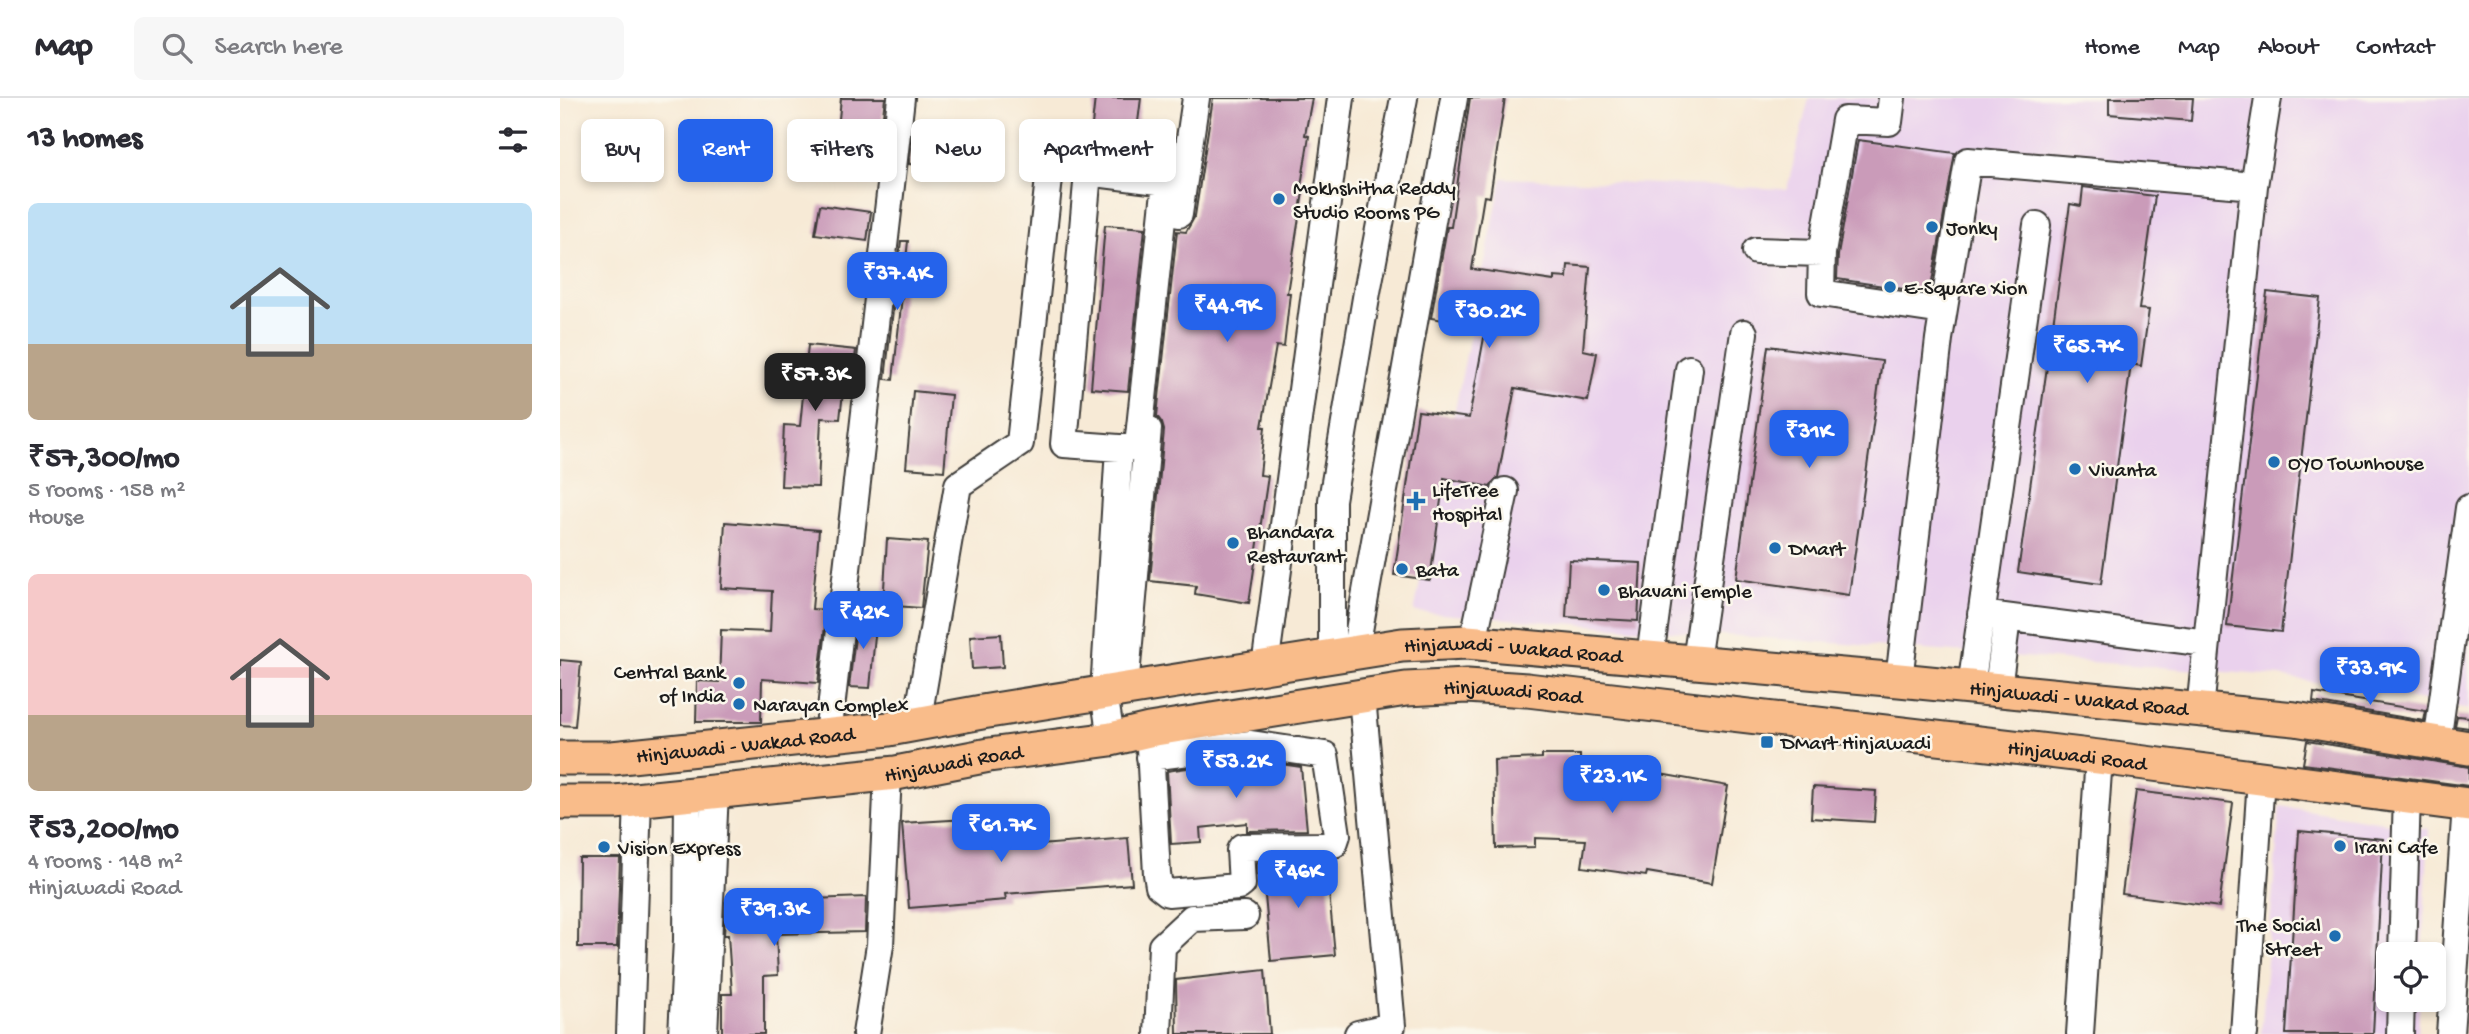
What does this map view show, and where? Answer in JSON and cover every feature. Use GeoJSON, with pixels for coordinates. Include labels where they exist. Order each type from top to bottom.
{"type":"FeatureCollection","features":[{"type":"Feature","properties":{"kind":"main road","name":"Hinjawadi - Wakad Road"},"geometry":{"type":"LineString","coordinates":[[560,758],[612,758],[828,736],[1402,645],[1473,642],[2295,719],[2453,745]]}},
{"type":"Feature","properties":{"kind":"main road","name":"Hinjawadi Road"},"geometry":{"type":"LineString","coordinates":[[560,802],[638,799],[888,774],[989,755],[1111,739],[1149,744],[1362,697],[1406,689],[1467,686],[1527,690],[2099,757],[2468,805]]}},
{"type":"Feature","properties":{"kind":"street"},"geometry":{"type":"LineString","coordinates":[[828,736],[901,98]]}},
{"type":"Feature","properties":{"kind":"street"},"geometry":{"type":"LineString","coordinates":[[1114,690],[1144,456],[1196,98]]}},
{"type":"Feature","properties":{"kind":"street"},"geometry":{"type":"LineString","coordinates":[[1265,667],[1341,98]]}},
{"type":"Feature","properties":{"kind":"street"},"geometry":{"type":"LineString","coordinates":[[1344,655],[1332,500],[1367,292],[1404,98]]}},
{"type":"Feature","properties":{"kind":"street"},"geometry":{"type":"LineString","coordinates":[[1344,655],[1454,98]]}},
{"type":"Feature","properties":{"kind":"street"},"geometry":{"type":"LineString","coordinates":[[1892,98],[1889,122],[1845,120],[1822,253],[1821,293],[1943,311]]}},
{"type":"Feature","properties":{"kind":"street"},"geometry":{"type":"LineString","coordinates":[[2200,710],[2254,186],[2267,98]]}},
{"type":"Feature","properties":{"kind":"street"},"geometry":{"type":"LineString","coordinates":[[1899,680],[1943,311],[1968,161],[2254,186]]}},
{"type":"Feature","properties":{"kind":"street"},"geometry":{"type":"LineString","coordinates":[[1088,172],[1166,181],[1138,446],[1119,448],[1064,444],[1088,172]]}},
{"type":"Feature","properties":{"kind":"street"},"geometry":{"type":"LineString","coordinates":[[917,724],[958,485],[1020,443],[1049,182]]}},
{"type":"Feature","properties":{"kind":"street"},"geometry":{"type":"LineString","coordinates":[[1984,688],[1981,614],[2036,225]]}},
{"type":"Feature","properties":{"kind":"street"},"geometry":{"type":"LineString","coordinates":[[1756,251],[1822,253]]}},
{"type":"Feature","properties":{"kind":"street"},"geometry":{"type":"LineString","coordinates":[[1696,661],[1744,333]]}},
{"type":"Feature","properties":{"kind":"street"},"geometry":{"type":"LineString","coordinates":[[1650,657],[1689,369]]}},
{"type":"Feature","properties":{"kind":"street"},"geometry":{"type":"LineString","coordinates":[[1111,739],[1119,448]]}},
{"type":"Feature","properties":{"kind":"street"},"geometry":{"type":"LineString","coordinates":[[1473,642],[1505,491]]}},
{"type":"Feature","properties":{"kind":"street"},"geometry":{"type":"LineString","coordinates":[[2453,745],[2469,508]]}},
{"type":"Feature","properties":{"kind":"street"},"geometry":{"type":"LineString","coordinates":[[1981,614],[2207,643]]}},
{"type":"Feature","properties":{"kind":"street"},"geometry":{"type":"LineString","coordinates":[[1984,688],[2007,618]]}},
{"type":"Feature","properties":{"kind":"street"},"geometry":{"type":"LineString","coordinates":[[1358,1034],[1392,1026],[1362,697]]}},
{"type":"Feature","properties":{"kind":"street"},"geometry":{"type":"LineString","coordinates":[[1149,744],[1251,744],[1325,755],[1337,835],[1334,844],[1242,847],[1242,884],[1238,887],[1168,893],[1159,886],[1157,874],[1149,744]]}},
{"type":"Feature","properties":{"kind":"street"},"geometry":{"type":"LineString","coordinates":[[2080,1034],[2099,757]]}},
{"type":"Feature","properties":{"kind":"street"},"geometry":{"type":"LineString","coordinates":[[866,1034],[880,945],[888,774]]}},
{"type":"Feature","properties":{"kind":"street"},"geometry":{"type":"LineString","coordinates":[[2244,1034],[2261,778]]}},
{"type":"Feature","properties":{"kind":"street"},"geometry":{"type":"LineString","coordinates":[[682,1034],[687,940],[702,793]]}},
{"type":"Feature","properties":{"kind":"street"},"geometry":{"type":"LineString","coordinates":[[702,793],[704,1034]]}},
{"type":"Feature","properties":{"kind":"street"},"geometry":{"type":"LineString","coordinates":[[2402,942],[2407,796]]}},
{"type":"Feature","properties":{"kind":"street"},"geometry":{"type":"LineString","coordinates":[[630,1034],[638,799]]}},
{"type":"Feature","properties":{"kind":"street"},"geometry":{"type":"LineString","coordinates":[[2450,1034],[2468,805]]}},
{"type":"Feature","properties":{"kind":"street"},"geometry":{"type":"LineString","coordinates":[[1158,1034],[1162,946],[1192,918],[1245,916]]}},
{"type":"Feature","properties":{"kind":"street"},"geometry":{"type":"LineString","coordinates":[[2400,1034],[2401,1012]]}},
{"type":"Feature","properties":{"kind":"shaded area"},"geometry":{"type":"Polygon","coordinates":[[[1809,98],[2469,98],[2469,709],[2280,676],[1414,612],[1502,178],[1787,189],[1809,98]]]}},
{"type":"Feature","properties":{"kind":"shaded area","name":"The Social Street"},"geometry":{"type":"Polygon","coordinates":[[[2280,806],[2429,829],[2423,942],[2376,942],[2376,1012],[2419,1012],[2418,1034],[2261,1034],[2280,806]]]}},
{"type":"Feature","properties":{"kind":"building"},"geometry":{"type":"Polygon","coordinates":[[[841,98],[885,98],[883,119],[839,119],[841,98]]]}},
{"type":"Feature","properties":{"kind":"building"},"geometry":{"type":"Polygon","coordinates":[[[1095,98],[1141,98],[1138,119],[1093,119],[1095,98]]]}},
{"type":"Feature","properties":{"kind":"building"},"geometry":{"type":"Polygon","coordinates":[[[1213,98],[1312,98],[1305,135],[1309,136],[1301,186],[1304,186],[1287,293],[1290,293],[1284,347],[1276,346],[1262,427],[1265,427],[1260,475],[1268,476],[1249,603],[1195,594],[1196,586],[1150,581],[1164,430],[1157,416],[1177,231],[1186,232],[1195,216],[1213,98]]]}},
{"type":"Feature","properties":{"kind":"building"},"geometry":{"type":"Polygon","coordinates":[[[1470,98],[1505,98],[1490,197],[1484,196],[1472,269],[1554,281],[1554,277],[1567,278],[1568,265],[1590,267],[1583,350],[1597,353],[1588,401],[1515,388],[1498,477],[1490,487],[1444,478],[1430,580],[1394,575],[1418,411],[1469,418],[1486,327],[1431,318],[1447,227],[1451,227],[1470,98]]]}},
{"type":"Feature","properties":{"kind":"building"},"geometry":{"type":"Polygon","coordinates":[[[2109,98],[2193,98],[2191,121],[2109,114],[2109,98]]]}},
{"type":"Feature","properties":{"kind":"building"},"geometry":{"type":"Polygon","coordinates":[[[1858,140],[1955,153],[1930,293],[1837,279],[1838,255],[1858,140]]]}},
{"type":"Feature","properties":{"kind":"building","name":"Vivanta"},"geometry":{"type":"Polygon","coordinates":[[[2083,187],[2155,196],[2139,309],[2149,310],[2141,366],[2131,364],[2101,584],[2018,572],[2070,204],[2081,206],[2083,187]]]}},
{"type":"Feature","properties":{"kind":"building"},"geometry":{"type":"Polygon","coordinates":[[[820,205],[871,212],[867,241],[815,234],[820,205]]]}},
{"type":"Feature","properties":{"kind":"building"},"geometry":{"type":"Polygon","coordinates":[[[1105,225],[1145,228],[1128,391],[1091,388],[1105,225]]]}},
{"type":"Feature","properties":{"kind":"building"},"geometry":{"type":"Polygon","coordinates":[[[901,241],[908,241],[893,380],[885,379],[901,241]]]}},
{"type":"Feature","properties":{"kind":"building","name":"OYO Townhouse"},"geometry":{"type":"Polygon","coordinates":[[[2267,292],[2320,298],[2281,632],[2227,626],[2267,292]]]}},
{"type":"Feature","properties":{"kind":"building"},"geometry":{"type":"Polygon","coordinates":[[[808,345],[856,350],[853,375],[845,374],[840,419],[821,418],[818,487],[781,486],[784,425],[800,426],[808,345]]]}},
{"type":"Feature","properties":{"kind":"building"},"geometry":{"type":"Polygon","coordinates":[[[1768,346],[1882,361],[1849,595],[1736,579],[1768,346]]]}},
{"type":"Feature","properties":{"kind":"building"},"geometry":{"type":"Polygon","coordinates":[[[913,391],[951,395],[944,471],[906,468],[913,391]]]}},
{"type":"Feature","properties":{"kind":"building"},"geometry":{"type":"Polygon","coordinates":[[[725,522],[819,530],[812,609],[827,610],[818,683],[762,679],[761,722],[696,722],[697,681],[719,682],[721,630],[770,632],[772,591],[721,588],[725,522]]]}},
{"type":"Feature","properties":{"kind":"building"},"geometry":{"type":"Polygon","coordinates":[[[887,539],[928,542],[921,608],[883,605],[887,539]]]}},
{"type":"Feature","properties":{"kind":"building","name":"Bhavani Temple"},"geometry":{"type":"Polygon","coordinates":[[[1569,560],[1641,563],[1638,621],[1566,617],[1569,560]]]}},
{"type":"Feature","properties":{"kind":"building"},"geometry":{"type":"Polygon","coordinates":[[[858,612],[877,614],[870,688],[849,687],[858,612]]]}},
{"type":"Feature","properties":{"kind":"building"},"geometry":{"type":"Polygon","coordinates":[[[1001,634],[1003,667],[972,669],[970,636],[1001,634]]]}},
{"type":"Feature","properties":{"kind":"building"},"geometry":{"type":"Polygon","coordinates":[[[560,660],[581,662],[575,726],[560,725],[560,660]]]}},
{"type":"Feature","properties":{"kind":"building"},"geometry":{"type":"Polygon","coordinates":[[[2314,693],[2426,711],[2424,721],[2313,702],[2314,693]]]}},
{"type":"Feature","properties":{"kind":"building"},"geometry":{"type":"Polygon","coordinates":[[[2457,716],[2469,717],[2469,728],[2455,726],[2457,716]]]}},
{"type":"Feature","properties":{"kind":"building"},"geometry":{"type":"Polygon","coordinates":[[[2307,741],[2469,767],[2469,786],[2303,764],[2307,741]]]}},
{"type":"Feature","properties":{"kind":"building"},"geometry":{"type":"Polygon","coordinates":[[[1542,755],[1580,755],[1580,760],[1661,771],[1660,774],[1728,786],[1712,883],[1647,872],[1646,876],[1582,867],[1586,840],[1535,838],[1535,847],[1496,848],[1494,760],[1542,758],[1542,755]]]}},
{"type":"Feature","properties":{"kind":"building"},"geometry":{"type":"Polygon","coordinates":[[[1254,760],[1301,767],[1307,830],[1247,831],[1247,823],[1200,828],[1201,842],[1171,844],[1167,771],[1194,767],[1195,774],[1255,768],[1254,760]]]}},
{"type":"Feature","properties":{"kind":"building"},"geometry":{"type":"Polygon","coordinates":[[[1813,787],[1876,791],[1874,822],[1811,818],[1813,787]]]}},
{"type":"Feature","properties":{"kind":"building"},"geometry":{"type":"Polygon","coordinates":[[[2136,791],[2233,803],[2219,907],[2122,894],[2136,791]]]}},
{"type":"Feature","properties":{"kind":"building"},"geometry":{"type":"Polygon","coordinates":[[[999,817],[1001,848],[1128,838],[1132,884],[1005,894],[1006,900],[909,908],[902,823],[999,817]]]}},
{"type":"Feature","properties":{"kind":"building","name":"The Social Street"},"geometry":{"type":"Polygon","coordinates":[[[2299,831],[2383,839],[2373,1034],[2286,1034],[2299,831]]]}},
{"type":"Feature","properties":{"kind":"building"},"geometry":{"type":"Polygon","coordinates":[[[579,858],[620,858],[617,947],[578,947],[579,858]]]}},
{"type":"Feature","properties":{"kind":"building"},"geometry":{"type":"Polygon","coordinates":[[[1326,861],[1335,955],[1271,961],[1263,874],[1257,875],[1257,863],[1326,861]]]}},
{"type":"Feature","properties":{"kind":"building"},"geometry":{"type":"Polygon","coordinates":[[[866,897],[865,932],[776,934],[778,975],[764,976],[764,1034],[722,1034],[722,994],[732,994],[728,935],[724,935],[726,902],[866,897]]]}},
{"type":"Feature","properties":{"kind":"building"},"geometry":{"type":"Polygon","coordinates":[[[1265,970],[1270,1034],[1177,1034],[1176,980],[1265,970]]]}},
{"type":"Feature","properties":{"kind":"place","name":"Mokhshitha Reddy Studio Rooms PG"},"geometry":{"type":"Point","coordinates":[1279,199]}},
{"type":"Feature","properties":{"kind":"place","name":"Jonky"},"geometry":{"type":"Point","coordinates":[1932,227]}},
{"type":"Feature","properties":{"kind":"place","name":"E-Square Xion"},"geometry":{"type":"Point","coordinates":[1890,287]}},
{"type":"Feature","properties":{"kind":"place","name":"OYO Townhouse"},"geometry":{"type":"Point","coordinates":[2274,462]}},
{"type":"Feature","properties":{"kind":"place","name":"Vivanta"},"geometry":{"type":"Point","coordinates":[2075,469]}},
{"type":"Feature","properties":{"kind":"place","name":"LifeTree Hospital"},"geometry":{"type":"Point","coordinates":[1416,501]}},
{"type":"Feature","properties":{"kind":"place","name":"Bhandara Restaurant"},"geometry":{"type":"Point","coordinates":[1233,543]}},
{"type":"Feature","properties":{"kind":"place","name":"DMart"},"geometry":{"type":"Point","coordinates":[1775,548]}},
{"type":"Feature","properties":{"kind":"place","name":"Bata"},"geometry":{"type":"Point","coordinates":[1402,569]}},
{"type":"Feature","properties":{"kind":"place","name":"Bhavani Temple"},"geometry":{"type":"Point","coordinates":[1604,590]}},
{"type":"Feature","properties":{"kind":"place","name":"Central Bank of India"},"geometry":{"type":"Point","coordinates":[739,683]}},
{"type":"Feature","properties":{"kind":"place","name":"Narayan Complex"},"geometry":{"type":"Point","coordinates":[739,704]}},
{"type":"Feature","properties":{"kind":"place","name":"DMart Hinjawadi"},"geometry":{"type":"Point","coordinates":[1767,742]}},
{"type":"Feature","properties":{"kind":"place","name":"Irani Cafe"},"geometry":{"type":"Point","coordinates":[2340,846]}},
{"type":"Feature","properties":{"kind":"place","name":"Vision Express"},"geometry":{"type":"Point","coordinates":[604,847]}},
{"type":"Feature","properties":{"kind":"place","name":"The Social Street"},"geometry":{"type":"Point","coordinates":[2335,936]}}]}
